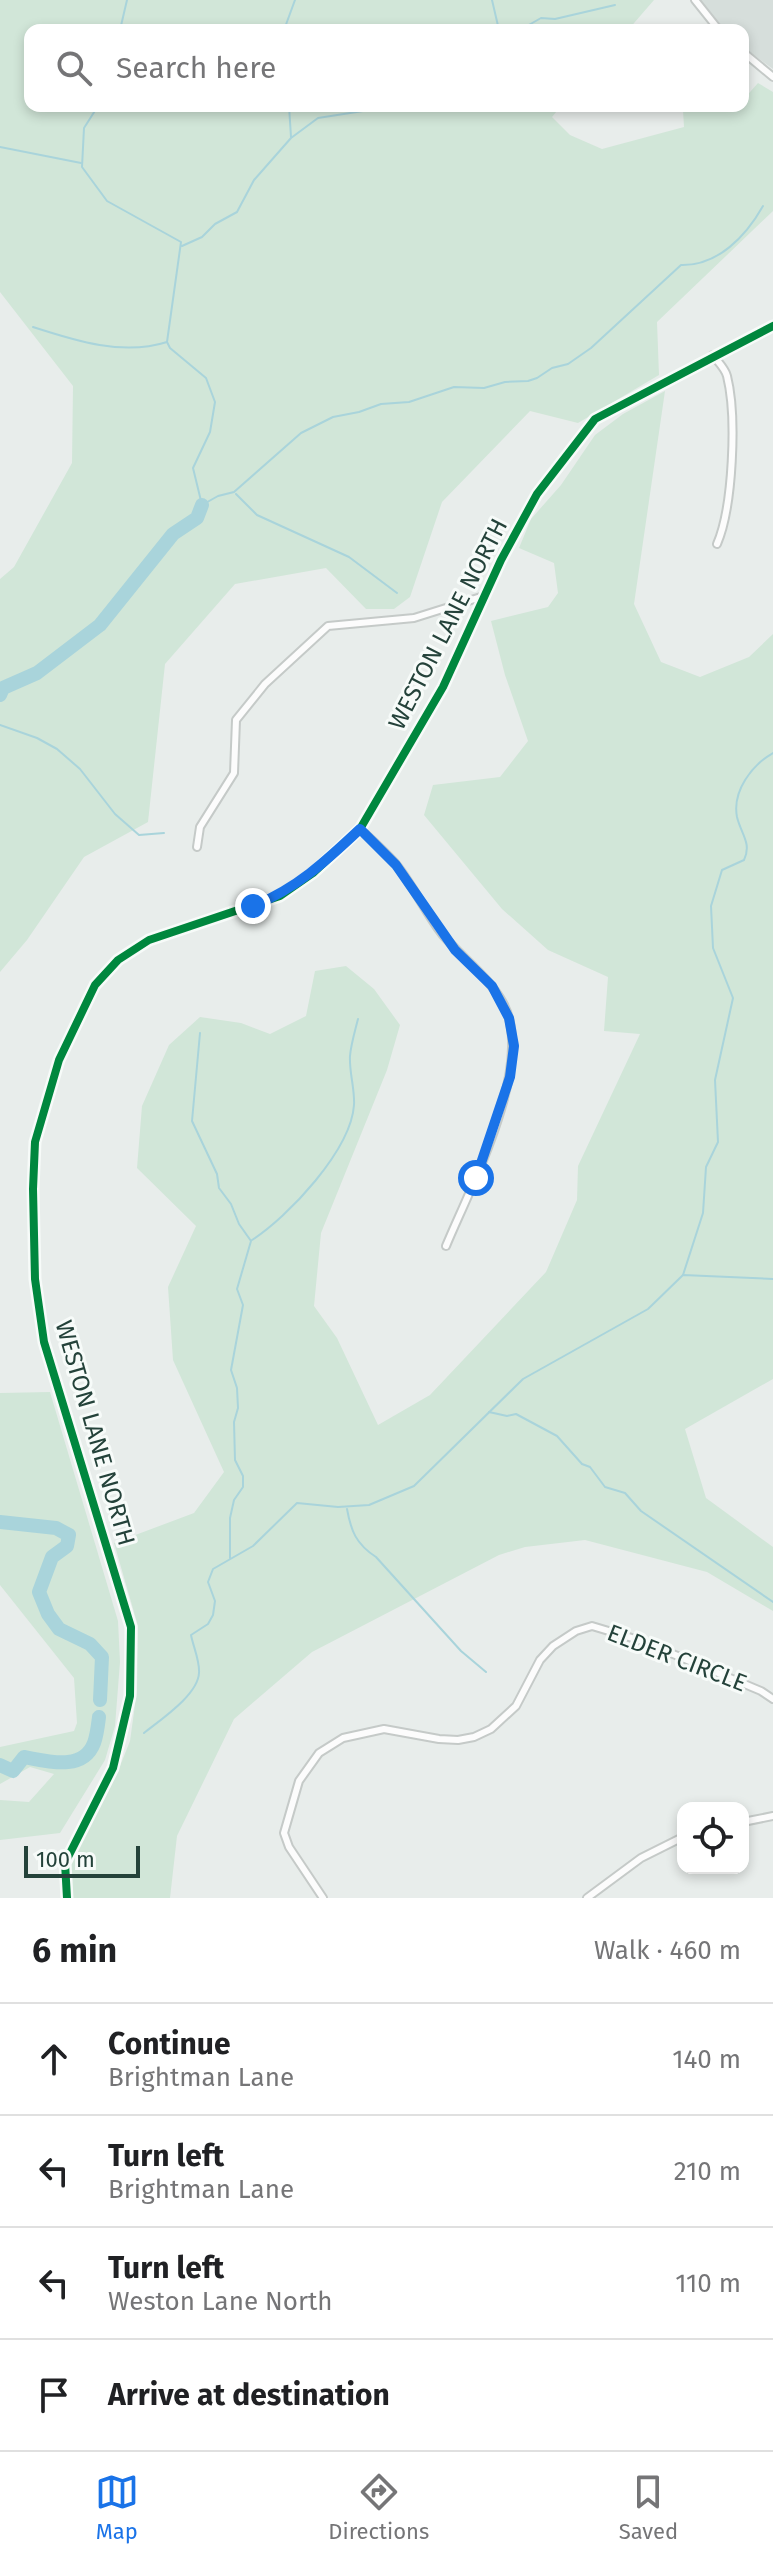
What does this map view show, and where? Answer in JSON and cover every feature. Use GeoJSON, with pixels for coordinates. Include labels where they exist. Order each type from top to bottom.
{"type":"FeatureCollection","features":[{"type":"Feature","properties":{"kind":"street"},"geometry":{"type":"LineString","coordinates":[[695,0],[714,24]]}},
{"type":"Feature","properties":{"kind":"street"},"geometry":{"type":"LineString","coordinates":[[749,57],[773,77]]}},
{"type":"Feature","properties":{"kind":"street","name":"WESTON LANE NORTH"},"geometry":{"type":"LineString","coordinates":[[67,1898],[65,1863],[113,1768],[128,1705],[131,1627],[44,1342],[35,1279],[35,1142],[59,1060],[95,985],[118,960],[149,940],[280,896],[313,873],[360,829],[443,687],[484,596],[537,494],[595,419],[773,326]]}},
{"type":"Feature","properties":{"kind":"street"},"geometry":{"type":"LineString","coordinates":[[713,355],[726,373],[733,434],[724,527],[717,544]]}},
{"type":"Feature","properties":{"kind":"street"},"geometry":{"type":"LineString","coordinates":[[197,847],[200,827],[234,773],[236,720],[265,684],[328,626],[414,618],[484,596]]}},
{"type":"Feature","properties":{"kind":"street"},"geometry":{"type":"LineString","coordinates":[[360,829],[396,865],[455,950],[492,986],[509,1018],[514,1046],[510,1077],[476,1178],[446,1246]]}},
{"type":"Feature","properties":{"kind":"street","name":"ELDER CIRCLE"},"geometry":{"type":"LineString","coordinates":[[323,1898],[289,1847],[284,1833],[299,1781],[319,1753],[343,1738],[384,1729],[458,1740],[491,1729],[516,1706],[540,1660],[553,1646],[576,1631],[592,1626],[630,1637],[747,1685],[773,1699]]}},
{"type":"Feature","properties":{"kind":"street"},"geometry":{"type":"LineString","coordinates":[[749,1821],[773,1816]]}},
{"type":"Feature","properties":{"kind":"street"},"geometry":{"type":"LineString","coordinates":[[587,1898],[641,1858],[677,1840]]}},
{"type":"Feature","properties":{"kind":"shaded area"},"geometry":{"type":"Polygon","coordinates":[[[699,0],[773,0],[773,69],[749,51],[749,24],[720,24],[699,0]]]}},
{"type":"Feature","properties":{"kind":"green space"},"geometry":{"type":"Polygon","coordinates":[[[0,0],[654,0],[633,24],[24,24],[24,112],[556,112],[552,117],[570,135],[602,149],[684,127],[683,112],[749,112],[749,93],[758,83],[773,92],[773,211],[657,322],[659,375],[578,423],[530,411],[442,502],[410,597],[394,609],[366,609],[326,568],[235,584],[165,664],[148,822],[84,857],[27,940],[0,972],[0,579],[14,567],[72,463],[73,386],[0,292],[0,0]]]}},
{"type":"Feature","properties":{"kind":"green space"},"geometry":{"type":"Polygon","coordinates":[[[665,391],[634,604],[661,662],[700,677],[749,657],[773,634],[773,1379],[685,1429],[706,1498],[773,1547],[773,1611],[707,1572],[585,1540],[525,1547],[499,1555],[312,1652],[234,1719],[177,1836],[170,1898],[71,1898],[69,1866],[130,1741],[137,1690],[138,1626],[114,1543],[194,1513],[224,1472],[173,1360],[168,1287],[196,1226],[137,1168],[142,1106],[169,1045],[200,1017],[241,1023],[270,1034],[306,1016],[315,971],[346,966],[374,989],[400,1025],[387,1070],[321,1233],[314,1306],[337,1338],[378,1425],[430,1395],[546,1272],[577,1200],[578,1166],[640,1034],[604,1031],[608,977],[548,950],[502,909],[424,815],[433,785],[500,777],[528,741],[505,675],[491,621],[548,607],[558,593],[554,563],[519,548],[531,519],[561,485],[595,435],[623,414],[665,391]]]}},
{"type":"Feature","properties":{"kind":"green space"},"geometry":{"type":"Polygon","coordinates":[[[50,1392],[118,1621],[120,1662],[115,1726],[105,1760],[60,1833],[0,1840],[0,1800],[29,1802],[54,1774],[30,1767],[0,1784],[0,1747],[74,1731],[77,1723],[74,1678],[0,1585],[0,1393],[50,1392]]]}},
{"type":"Feature","properties":{"kind":"waterway"},"geometry":{"type":"LineString","coordinates":[[121,24],[127,0]]}},
{"type":"Feature","properties":{"kind":"waterway"},"geometry":{"type":"LineString","coordinates":[[286,24],[295,0]]}},
{"type":"Feature","properties":{"kind":"waterway"},"geometry":{"type":"LineString","coordinates":[[492,0],[498,24]]}},
{"type":"Feature","properties":{"kind":"waterway"},"geometry":{"type":"LineString","coordinates":[[530,24],[541,18],[555,19],[615,5]]}},
{"type":"Feature","properties":{"kind":"waterway"},"geometry":{"type":"LineString","coordinates":[[94,112],[84,128],[82,167],[107,201],[181,242],[167,342],[206,378],[215,402],[210,432],[193,468],[202,505],[234,492],[301,433],[333,417],[381,404],[409,402],[454,387],[484,388],[505,382],[528,381],[552,368],[568,364],[591,348],[681,265],[707,260],[730,247],[763,206]]}},
{"type":"Feature","properties":{"kind":"waterway"},"geometry":{"type":"LineString","coordinates":[[289,112],[291,137]]}},
{"type":"Feature","properties":{"kind":"waterway"},"geometry":{"type":"LineString","coordinates":[[182,246],[202,237],[215,224],[237,212],[254,180],[291,138],[318,118],[357,112]]}},
{"type":"Feature","properties":{"kind":"waterway"},"geometry":{"type":"LineString","coordinates":[[0,147],[81,163]]}},
{"type":"Feature","properties":{"kind":"waterway"},"geometry":{"type":"LineString","coordinates":[[33,327],[83,342],[117,347],[134,348],[167,342]]}},
{"type":"Feature","properties":{"kind":"waterway"},"geometry":{"type":"LineString","coordinates":[[236,494],[257,515],[349,557],[397,593]]}},
{"type":"Feature","properties":{"kind":"waterway"},"geometry":{"type":"LineString","coordinates":[[0,695],[3,688],[37,673],[100,625],[173,534],[197,518],[202,505]]}},
{"type":"Feature","properties":{"kind":"waterway"},"geometry":{"type":"LineString","coordinates":[[0,725],[57,749],[80,769],[115,814],[139,835],[164,833]]}},
{"type":"Feature","properties":{"kind":"waterway"},"geometry":{"type":"LineString","coordinates":[[683,1275],[703,1213],[706,1167],[718,1142],[715,1080],[733,998],[713,948],[711,906],[722,870],[744,860],[746,854],[736,807],[741,788],[758,764],[773,753]]}},
{"type":"Feature","properties":{"kind":"waterway"},"geometry":{"type":"LineString","coordinates":[[252,1240],[299,1199],[342,1142],[354,1105],[350,1056],[358,1019]]}},
{"type":"Feature","properties":{"kind":"waterway"},"geometry":{"type":"LineString","coordinates":[[200,1033],[192,1121],[217,1174],[219,1188],[251,1241],[237,1289],[243,1305],[231,1370],[237,1388],[238,1408],[234,1422],[235,1460],[243,1476],[243,1487],[234,1500],[230,1518],[230,1558]]}},
{"type":"Feature","properties":{"kind":"waterway"},"geometry":{"type":"LineString","coordinates":[[144,1733],[177,1706],[197,1681],[198,1664],[191,1635],[208,1624],[213,1615],[215,1601],[208,1582],[213,1569],[253,1546],[297,1503],[338,1507],[369,1505],[414,1486],[523,1379],[648,1309],[683,1275],[773,1279]]}},
{"type":"Feature","properties":{"kind":"waterway"},"geometry":{"type":"LineString","coordinates":[[489,1412],[507,1416],[516,1414],[557,1436],[582,1464],[590,1467],[605,1487],[625,1493],[641,1511],[773,1602]]}},
{"type":"Feature","properties":{"kind":"waterway"},"geometry":{"type":"LineString","coordinates":[[347,1509],[359,1542],[461,1651],[486,1672]]}},
{"type":"Feature","properties":{"kind":"waterway"},"geometry":{"type":"LineString","coordinates":[[0,1522],[56,1528],[69,1535],[67,1546],[52,1557],[39,1592],[48,1614],[59,1629],[90,1644],[102,1657],[100,1700]]}},
{"type":"Feature","properties":{"kind":"waterway"},"geometry":{"type":"LineString","coordinates":[[0,1765],[13,1771],[24,1757],[53,1762],[82,1758],[94,1743],[99,1717]]}},
{"type":"Feature","properties":{"kind":"cycle path"},"geometry":{"type":"LineString","coordinates":[[67,1898],[65,1863],[113,1768],[130,1696],[131,1627],[44,1342],[35,1279],[35,1142],[59,1060],[95,985],[118,960],[149,940],[280,896],[313,873],[360,829],[443,687],[501,560],[537,494],[595,419],[773,326]]}},
{"type":"Feature","properties":{"kind":"route"},"geometry":{"type":"LineString","coordinates":[[253,906],[280,896],[313,873],[360,829],[396,865],[455,950],[492,986],[509,1018],[514,1046],[510,1077],[476,1178]]}}]}
